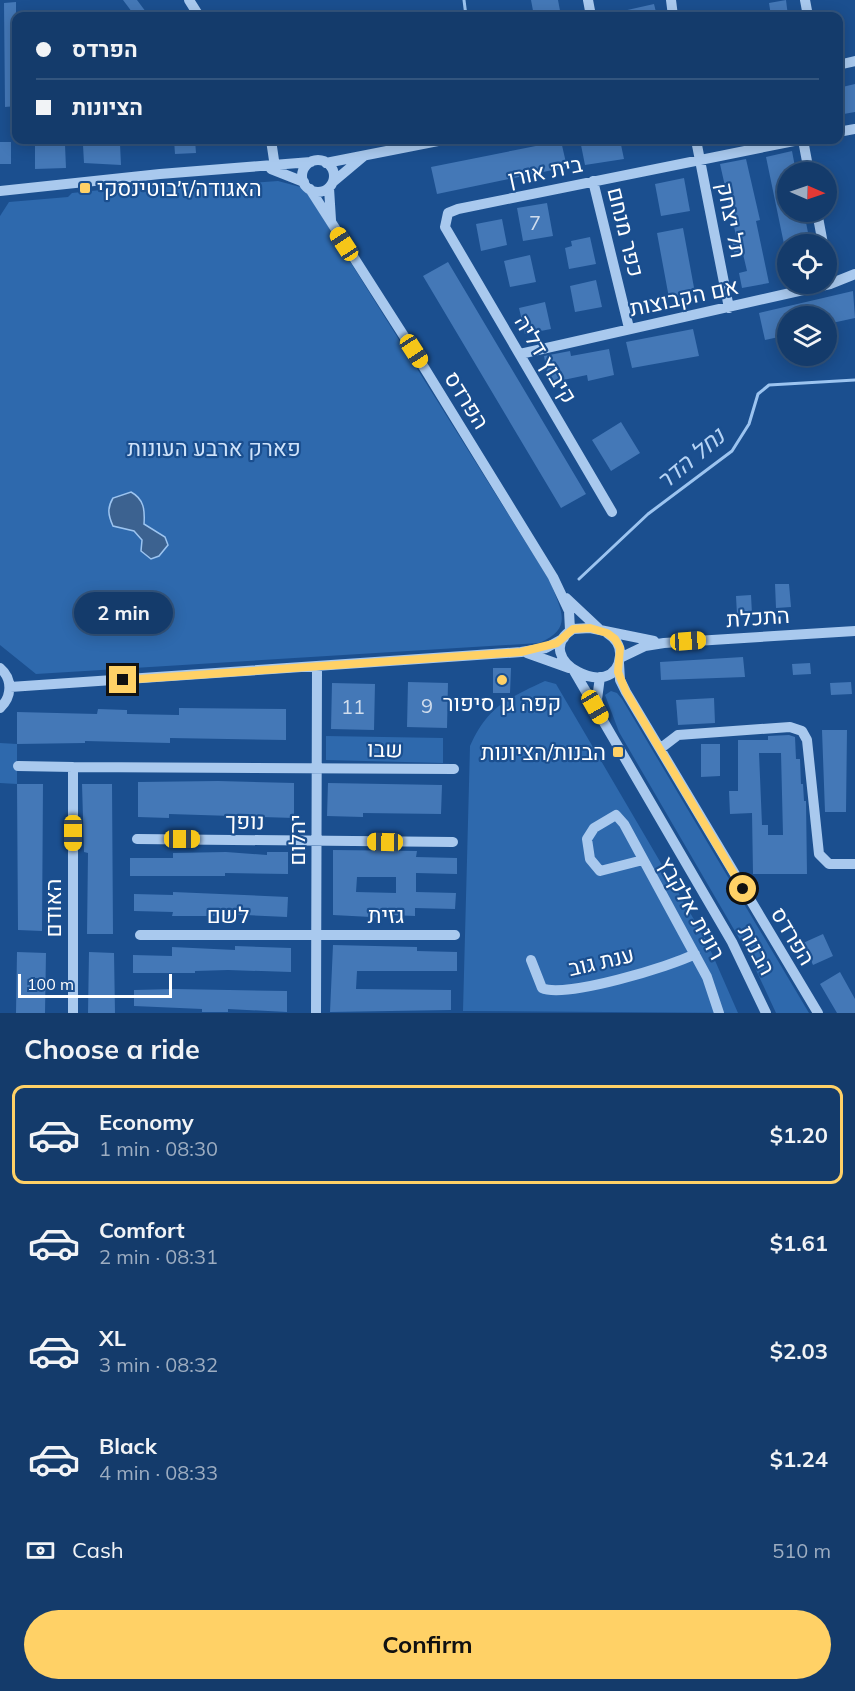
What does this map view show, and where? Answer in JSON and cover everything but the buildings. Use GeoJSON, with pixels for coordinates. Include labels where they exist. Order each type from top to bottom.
{"type":"FeatureCollection","features":[{"type":"Feature","properties":{"kind":"street"},"geometry":{"type":"LineString","coordinates":[[271,144],[272,167]]}},
{"type":"Feature","properties":{"kind":"street"},"geometry":{"type":"LineString","coordinates":[[0,191],[160,174],[272,167],[311,162],[326,163],[423,144]]}},
{"type":"Feature","properties":{"kind":"street","name":"תל יצחק"},"geometry":{"type":"LineString","coordinates":[[697,144],[729,308]]}},
{"type":"Feature","properties":{"kind":"street","name":"בית אורן"},"geometry":{"type":"LineString","coordinates":[[445,227],[448,213],[458,209],[700,158],[779,144]]}},
{"type":"Feature","properties":{"kind":"street"},"geometry":{"type":"LineString","coordinates":[[802,144],[806,162]]}},
{"type":"Feature","properties":{"kind":"street"},"geometry":{"type":"LineString","coordinates":[[272,167],[321,192],[364,156]]}},
{"type":"Feature","properties":{"kind":"street"},"geometry":{"type":"LineString","coordinates":[[307,186],[303,171],[311,162]]}},
{"type":"Feature","properties":{"kind":"street"},"geometry":{"type":"LineString","coordinates":[[326,163],[333,171],[331,185]]}},
{"type":"Feature","properties":{"kind":"street","name":"כפר מנחם"},"geometry":{"type":"LineString","coordinates":[[593,181],[629,328]]}},
{"type":"Feature","properties":{"kind":"street","name":"הפרדס"},"geometry":{"type":"LineString","coordinates":[[331,185],[328,204],[332,227]]}},
{"type":"Feature","properties":{"kind":"street","name":"הפרדס"},"geometry":{"type":"LineString","coordinates":[[307,186],[425,369],[564,596],[570,618],[567,634]]}},
{"type":"Feature","properties":{"kind":"street","name":"קיבוץ דליה"},"geometry":{"type":"LineString","coordinates":[[445,227],[612,512]]}},
{"type":"Feature","properties":{"kind":"street","name":"אם הקבוצות"},"geometry":{"type":"LineString","coordinates":[[837,282],[855,274]]}},
{"type":"Feature","properties":{"kind":"street","name":"אם הקבוצות"},"geometry":{"type":"LineString","coordinates":[[520,354],[788,294]]}},
{"type":"Feature","properties":{"kind":"street","name":"הפרדס"},"geometry":{"type":"LineString","coordinates":[[564,596],[605,632]]}},
{"type":"Feature","properties":{"kind":"street"},"geometry":{"type":"LineString","coordinates":[[10,687],[317,668],[521,652],[546,648],[567,634],[584,627],[605,632],[618,643],[619,661],[613,672],[602,676],[572,670],[521,652]]}},
{"type":"Feature","properties":{"kind":"street","name":"התכלת"},"geometry":{"type":"LineString","coordinates":[[619,661],[645,646],[664,643],[855,631]]}},
{"type":"Feature","properties":{"kind":"street","name":"התכלת"},"geometry":{"type":"LineString","coordinates":[[605,632],[664,643]]}},
{"type":"Feature","properties":{"kind":"street"},"geometry":{"type":"LineString","coordinates":[[567,634],[562,656],[572,670]]}},
{"type":"Feature","properties":{"kind":"street","name":"הפרדס"},"geometry":{"type":"LineString","coordinates":[[619,661],[620,680],[626,692],[770,937],[818,1013]]}},
{"type":"Feature","properties":{"kind":"street"},"geometry":{"type":"LineString","coordinates":[[0,668],[8,678],[10,687],[8,699],[0,708]]}},
{"type":"Feature","properties":{"kind":"street","name":"יהלום"},"geometry":{"type":"LineString","coordinates":[[316,1013],[317,668]]}},
{"type":"Feature","properties":{"kind":"street","name":"הבנות"},"geometry":{"type":"LineString","coordinates":[[572,670],[603,719],[732,942],[766,1013]]}},
{"type":"Feature","properties":{"kind":"street","name":"הפרדס"},"geometry":{"type":"LineString","coordinates":[[602,676],[626,692]]}},
{"type":"Feature","properties":{"kind":"street","name":"הבנות"},"geometry":{"type":"LineString","coordinates":[[602,676],[597,699],[603,719]]}},
{"type":"Feature","properties":{"kind":"street"},"geometry":{"type":"LineString","coordinates":[[661,748],[678,735],[790,727],[802,731],[807,740],[819,854],[829,864],[855,864]]}},
{"type":"Feature","properties":{"kind":"street"},"geometry":{"type":"LineString","coordinates":[[18,766],[317,767]]}},
{"type":"Feature","properties":{"kind":"street","name":"האודם"},"geometry":{"type":"LineString","coordinates":[[73,767],[73,1013]]}},
{"type":"Feature","properties":{"kind":"street","name":"שבו"},"geometry":{"type":"LineString","coordinates":[[317,767],[454,769]]}},
{"type":"Feature","properties":{"kind":"street","name":"רונית אלקבץ"},"geometry":{"type":"LineString","coordinates":[[643,860],[605,872],[594,867],[587,850],[587,839],[594,828],[616,815],[624,824],[695,954],[714,992],[719,1013]]}},
{"type":"Feature","properties":{"kind":"street","name":"נופך"},"geometry":{"type":"LineString","coordinates":[[137,839],[453,842]]}},
{"type":"Feature","properties":{"kind":"street","name":"לשם"},"geometry":{"type":"LineString","coordinates":[[140,935],[316,935]]}},
{"type":"Feature","properties":{"kind":"street","name":"גזית"},"geometry":{"type":"LineString","coordinates":[[316,935],[455,935]]}},
{"type":"Feature","properties":{"kind":"street","name":"ענת גוב"},"geometry":{"type":"LineString","coordinates":[[531,960],[542,988],[558,991],[627,977],[682,961],[695,954]]}},
{"type":"Feature","properties":{"kind":"green space","name":"פארק ארבע העונות"},"geometry":{"type":"Polygon","coordinates":[[[187,181],[196,187],[278,181],[304,188],[550,581],[562,617],[557,631],[550,637],[539,643],[36,674],[0,645],[0,216],[9,202],[68,197],[72,193],[187,181]]]}},
{"type":"Feature","properties":{"kind":"green space"},"geometry":{"type":"Polygon","coordinates":[[[545,681],[556,684],[706,940],[738,1013],[463,1011],[470,746],[484,722],[500,705],[545,681]]]}},
{"type":"Feature","properties":{"kind":"green space"},"geometry":{"type":"Polygon","coordinates":[[[611,691],[617,693],[622,699],[809,1013],[776,1013],[750,957],[619,732],[605,695],[611,691]]]}},
{"type":"Feature","properties":{"kind":"green space"},"geometry":{"type":"Polygon","coordinates":[[[326,736],[443,738],[443,763],[326,760],[326,736]]]}},
{"type":"Feature","properties":{"kind":"green space"},"geometry":{"type":"Polygon","coordinates":[[[0,743],[17,744],[17,784],[0,783],[0,743]]]}},
{"type":"Feature","properties":{"kind":"shaded area"},"geometry":{"type":"Polygon","coordinates":[[[131,492],[139,498],[143,505],[144,524],[165,537],[168,545],[159,556],[151,559],[141,551],[142,540],[134,531],[113,526],[110,518],[109,508],[113,498],[131,492]]]}},
{"type":"Feature","properties":{"kind":"waterway"},"geometry":{"type":"LineString","coordinates":[[464,0],[466,12]]}},
{"type":"Feature","properties":{"kind":"waterway","name":"נחל הדר"},"geometry":{"type":"LineString","coordinates":[[579,579],[648,514],[732,451],[749,424],[758,394],[769,385],[855,380]]}},
{"type":"Feature","properties":{"kind":"place","name":"האגודה/ז׳בוטינסקי"},"geometry":{"type":"Point","coordinates":[85,188]}},
{"type":"Feature","properties":{"kind":"place","name":"קפה גן סיפור"},"geometry":{"type":"Point","coordinates":[502,680]}},
{"type":"Feature","properties":{"kind":"place","name":"הבנות/הציונות"},"geometry":{"type":"Point","coordinates":[618,752]}},
{"type":"Feature","properties":{"kind":"route"},"geometry":{"type":"LineString","coordinates":[[123,680],[306,669],[521,652],[546,648],[562,640],[573,629],[590,628],[607,633],[615,639],[620,648],[618,672],[626,692],[743,889]]}}]}
